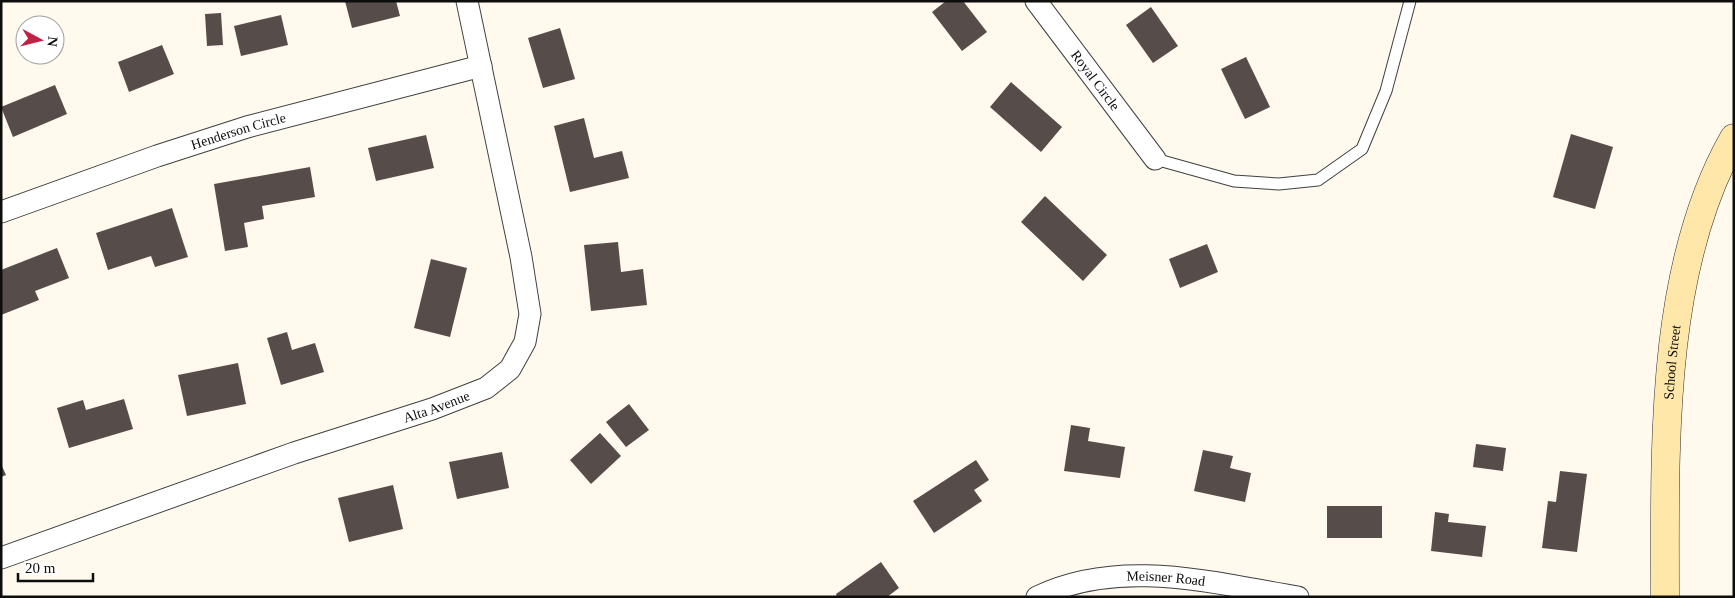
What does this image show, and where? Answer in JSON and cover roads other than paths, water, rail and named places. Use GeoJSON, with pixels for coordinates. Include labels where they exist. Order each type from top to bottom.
{"type":"FeatureCollection","features":[{"type":"Feature","properties":{"kind":"street","name":"Alta Avenue"},"geometry":{"type":"LineString","coordinates":[[1,558],[294,453],[432,409],[486,388],[510,370],[525,342],[530,314],[521,257],[467,1]]}},
{"type":"Feature","properties":{"kind":"street","name":"Royal Circle"},"geometry":{"type":"LineString","coordinates":[[1036,1],[1155,158]]}},
{"type":"Feature","properties":{"kind":"street","name":"Henderson Circle"},"geometry":{"type":"LineString","coordinates":[[1,212],[157,156],[247,127],[481,66]]}},
{"type":"Feature","properties":{"kind":"street","name":"School Street"},"geometry":{"type":"LineString","coordinates":[[1665,597],[1667,443],[1675,335],[1682,289],[1693,239],[1708,192],[1734,138]]}},
{"type":"Feature","properties":{"kind":"street","name":"Meisner Road"},"geometry":{"type":"LineString","coordinates":[[1037,597],[1080,581],[1109,576],[1138,575],[1196,580],[1289,596]]}},
{"type":"Feature","properties":{"kind":"lane"},"geometry":{"type":"LineString","coordinates":[[1155,158],[1234,182],[1278,184],[1318,180],[1362,149],[1386,91],[1410,1]]}}]}
